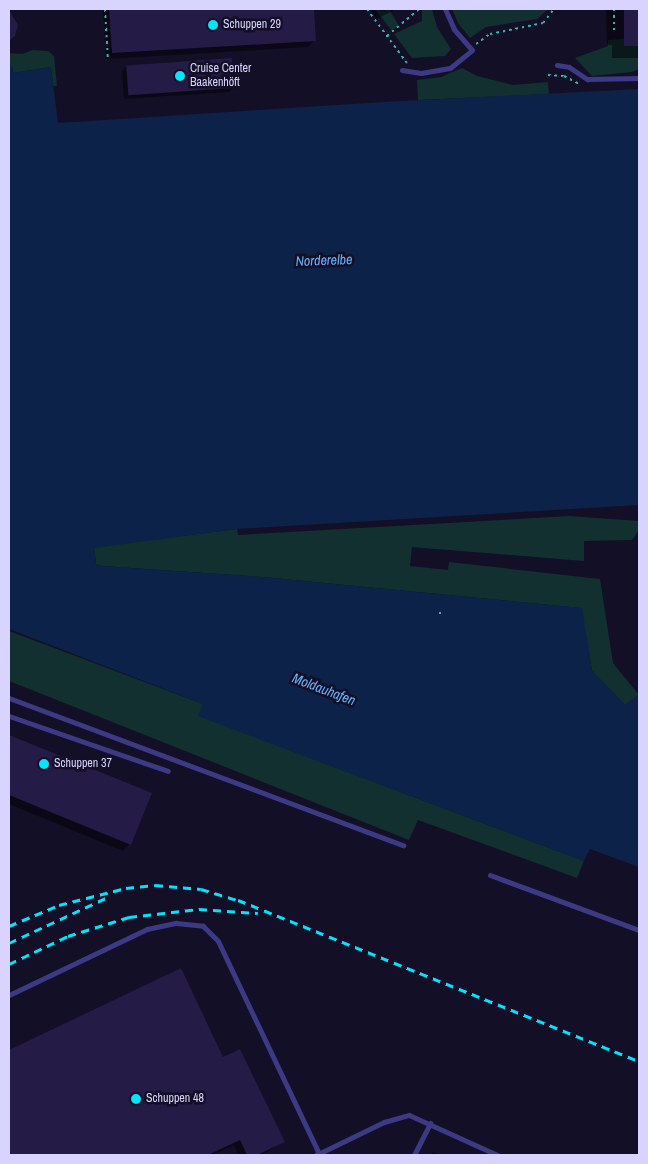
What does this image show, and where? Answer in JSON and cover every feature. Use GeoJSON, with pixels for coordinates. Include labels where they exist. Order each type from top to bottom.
{"type":"FeatureCollection","features":[{"type":"Feature","properties":{"kind":"lane"},"geometry":{"type":"LineString","coordinates":[[402,70],[421,73],[450,68],[472,50],[454,29],[445,9]]}},
{"type":"Feature","properties":{"kind":"lane"},"geometry":{"type":"LineString","coordinates":[[557,65],[569,67],[587,79],[639,78]]}},
{"type":"Feature","properties":{"kind":"lane"},"geometry":{"type":"LineString","coordinates":[[9,698],[403,845]]}},
{"type":"Feature","properties":{"kind":"lane"},"geometry":{"type":"LineString","coordinates":[[9,716],[168,771]]}},
{"type":"Feature","properties":{"kind":"lane"},"geometry":{"type":"LineString","coordinates":[[490,876],[639,930]]}},
{"type":"Feature","properties":{"kind":"lane"},"geometry":{"type":"LineString","coordinates":[[9,995],[147,929],[176,923],[203,926],[218,941],[317,1155],[398,1117],[409,1115],[497,1155]]}},
{"type":"Feature","properties":{"kind":"lane"},"geometry":{"type":"LineString","coordinates":[[414,1155],[430,1123]]}},
{"type":"Feature","properties":{"kind":"path"},"geometry":{"type":"LineString","coordinates":[[104,9],[108,61]]}},
{"type":"Feature","properties":{"kind":"path"},"geometry":{"type":"LineString","coordinates":[[367,9],[408,64]]}},
{"type":"Feature","properties":{"kind":"path"},"geometry":{"type":"LineString","coordinates":[[388,36],[418,9]]}},
{"type":"Feature","properties":{"kind":"path"},"geometry":{"type":"LineString","coordinates":[[472,50],[490,34],[543,23],[554,9]]}},
{"type":"Feature","properties":{"kind":"path"},"geometry":{"type":"LineString","coordinates":[[614,9],[614,30]]}},
{"type":"Feature","properties":{"kind":"green space"},"geometry":{"type":"Polygon","coordinates":[[[375,9],[384,11],[389,9],[399,26],[392,31],[375,9]]]}},
{"type":"Feature","properties":{"kind":"green space"},"geometry":{"type":"Polygon","coordinates":[[[422,9],[432,9],[437,27],[451,49],[445,56],[412,58],[394,34],[422,21],[422,9]]]}},
{"type":"Feature","properties":{"kind":"green space"},"geometry":{"type":"Polygon","coordinates":[[[452,9],[548,9],[537,19],[486,27],[470,38],[458,23],[452,9]]]}},
{"type":"Feature","properties":{"kind":"green space"},"geometry":{"type":"Polygon","coordinates":[[[624,39],[624,46],[639,46],[639,69],[632,72],[592,76],[575,58],[608,46],[608,40],[624,39]]]}},
{"type":"Feature","properties":{"kind":"green space"},"geometry":{"type":"Polygon","coordinates":[[[33,50],[48,51],[54,56],[57,86],[53,86],[51,67],[13,73],[12,66],[9,66],[9,53],[22,54],[33,50]]]}},
{"type":"Feature","properties":{"kind":"green space"},"geometry":{"type":"Polygon","coordinates":[[[462,68],[477,76],[513,85],[548,82],[549,94],[418,100],[417,80],[441,77],[462,68]]]}},
{"type":"Feature","properties":{"kind":"green space"},"geometry":{"type":"Polygon","coordinates":[[[570,516],[639,521],[639,530],[632,540],[584,541],[584,561],[412,547],[410,566],[448,570],[449,562],[600,579],[613,663],[639,695],[625,705],[592,671],[581,608],[263,577],[102,566],[96,564],[94,547],[237,529],[238,535],[570,516]]]}},
{"type":"Feature","properties":{"kind":"green space"},"geometry":{"type":"Polygon","coordinates":[[[9,631],[203,704],[199,716],[584,861],[577,878],[418,820],[409,840],[9,681],[9,631]]]}},
{"type":"Feature","properties":{"kind":"water"},"geometry":{"type":"Polygon","coordinates":[[[9,66],[12,66],[13,73],[51,67],[58,123],[383,102],[639,89],[639,505],[237,529],[94,548],[96,564],[102,566],[263,577],[582,608],[592,671],[625,705],[639,695],[639,867],[590,849],[584,861],[198,716],[203,704],[9,629],[9,66]]]}},
{"type":"Feature","properties":{"kind":"building","name":"Schuppen 29"},"geometry":{"type":"Polygon","coordinates":[[[109,9],[314,9],[316,41],[112,53],[109,9]]]}},
{"type":"Feature","properties":{"kind":"building"},"geometry":{"type":"Polygon","coordinates":[[[624,9],[639,9],[639,46],[624,46],[624,9]]]}},
{"type":"Feature","properties":{"kind":"building"},"geometry":{"type":"Polygon","coordinates":[[[9,10],[18,25],[15,36],[9,41],[9,10]]]}},
{"type":"Feature","properties":{"kind":"building","name":"Cruise Center Baakenhöft"},"geometry":{"type":"Polygon","coordinates":[[[232,58],[234,88],[128,95],[126,65],[232,58]]]}},
{"type":"Feature","properties":{"kind":"building","name":"Schuppen 37"},"geometry":{"type":"Polygon","coordinates":[[[9,735],[152,793],[131,845],[9,795],[9,735]]]}},
{"type":"Feature","properties":{"kind":"building","name":"Schuppen 48"},"geometry":{"type":"Polygon","coordinates":[[[181,968],[223,1057],[240,1049],[285,1142],[257,1155],[247,1155],[240,1140],[208,1155],[9,1155],[9,1050],[181,968]]]}},
{"type":"Feature","properties":{"kind":"railway"},"geometry":{"type":"LineString","coordinates":[[9,926],[59,905],[126,888],[155,885],[201,889],[238,900],[639,1061]]}},
{"type":"Feature","properties":{"kind":"railway"},"geometry":{"type":"LineString","coordinates":[[9,943],[106,898]]}},
{"type":"Feature","properties":{"kind":"railway"},"geometry":{"type":"LineString","coordinates":[[9,964],[68,936],[129,917],[199,909],[258,913]]}},
{"type":"Feature","properties":{"kind":"place","name":"Schuppen 29"},"geometry":{"type":"Point","coordinates":[213,25]}},
{"type":"Feature","properties":{"kind":"place","name":"Cruise Center Baakenhöft"},"geometry":{"type":"Point","coordinates":[180,76]}},
{"type":"Feature","properties":{"kind":"place","name":"Schuppen 37"},"geometry":{"type":"Point","coordinates":[44,764]}},
{"type":"Feature","properties":{"kind":"place","name":"Schuppen 48"},"geometry":{"type":"Point","coordinates":[136,1099]}},
{"type":"Feature","properties":{"kind":"water label","name":"Norderelbe"},"geometry":{"type":"Point","coordinates":[324,260]}},
{"type":"Feature","properties":{"kind":"water label","name":"Moldauhafen"},"geometry":{"type":"Point","coordinates":[324,689]}}]}
